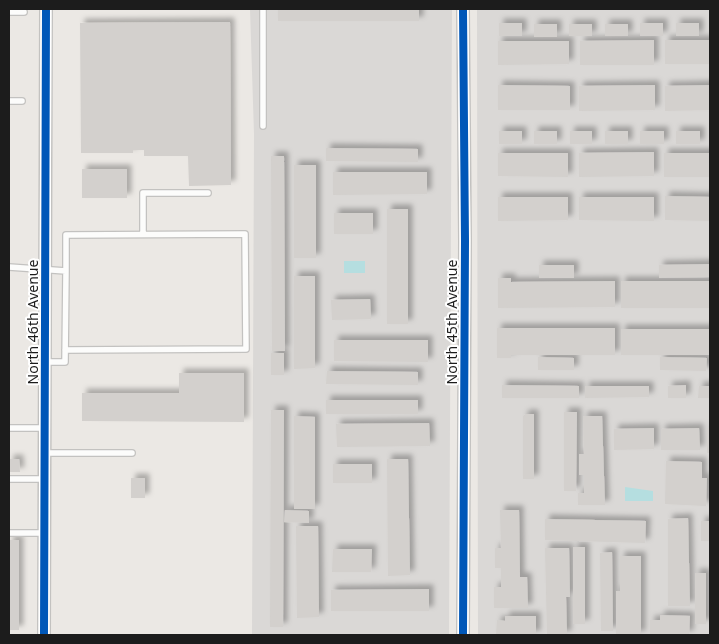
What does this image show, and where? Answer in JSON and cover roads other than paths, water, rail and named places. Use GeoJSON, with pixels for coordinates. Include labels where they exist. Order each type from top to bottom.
{"type":"FeatureCollection","features":[{"type":"Feature","properties":{"kind":"street","name":"North 46th Avenue"},"geometry":{"type":"LineString","coordinates":[[44,635],[46,9]]}},
{"type":"Feature","properties":{"kind":"street","name":"North 45th Avenue"},"geometry":{"type":"LineString","coordinates":[[463,9],[465,242],[463,635]]}},
{"type":"Feature","properties":{"kind":"lane"},"geometry":{"type":"LineString","coordinates":[[263,9],[263,126]]}},
{"type":"Feature","properties":{"kind":"lane"},"geometry":{"type":"LineString","coordinates":[[9,12],[24,12]]}},
{"type":"Feature","properties":{"kind":"lane"},"geometry":{"type":"LineString","coordinates":[[9,101],[22,101]]}},
{"type":"Feature","properties":{"kind":"lane"},"geometry":{"type":"LineString","coordinates":[[143,234],[143,193],[208,192]]}},
{"type":"Feature","properties":{"kind":"lane"},"geometry":{"type":"LineString","coordinates":[[45,362],[65,362],[65,350],[66,271],[66,235],[245,234],[246,349],[65,350]]}},
{"type":"Feature","properties":{"kind":"lane"},"geometry":{"type":"LineString","coordinates":[[9,267],[66,271]]}},
{"type":"Feature","properties":{"kind":"lane"},"geometry":{"type":"LineString","coordinates":[[9,428],[45,428]]}},
{"type":"Feature","properties":{"kind":"lane"},"geometry":{"type":"LineString","coordinates":[[44,453],[132,453]]}},
{"type":"Feature","properties":{"kind":"lane"},"geometry":{"type":"LineString","coordinates":[[9,479],[44,479]]}},
{"type":"Feature","properties":{"kind":"lane"},"geometry":{"type":"LineString","coordinates":[[9,533],[44,533]]}},
{"type":"Feature","properties":{"kind":"water"},"geometry":{"type":"Polygon","coordinates":[[[344,261],[365,261],[365,273],[344,273],[344,261]]]}},
{"type":"Feature","properties":{"kind":"water"},"geometry":{"type":"Polygon","coordinates":[[[625,487],[653,491],[653,501],[625,501],[625,487]]]}}]}
